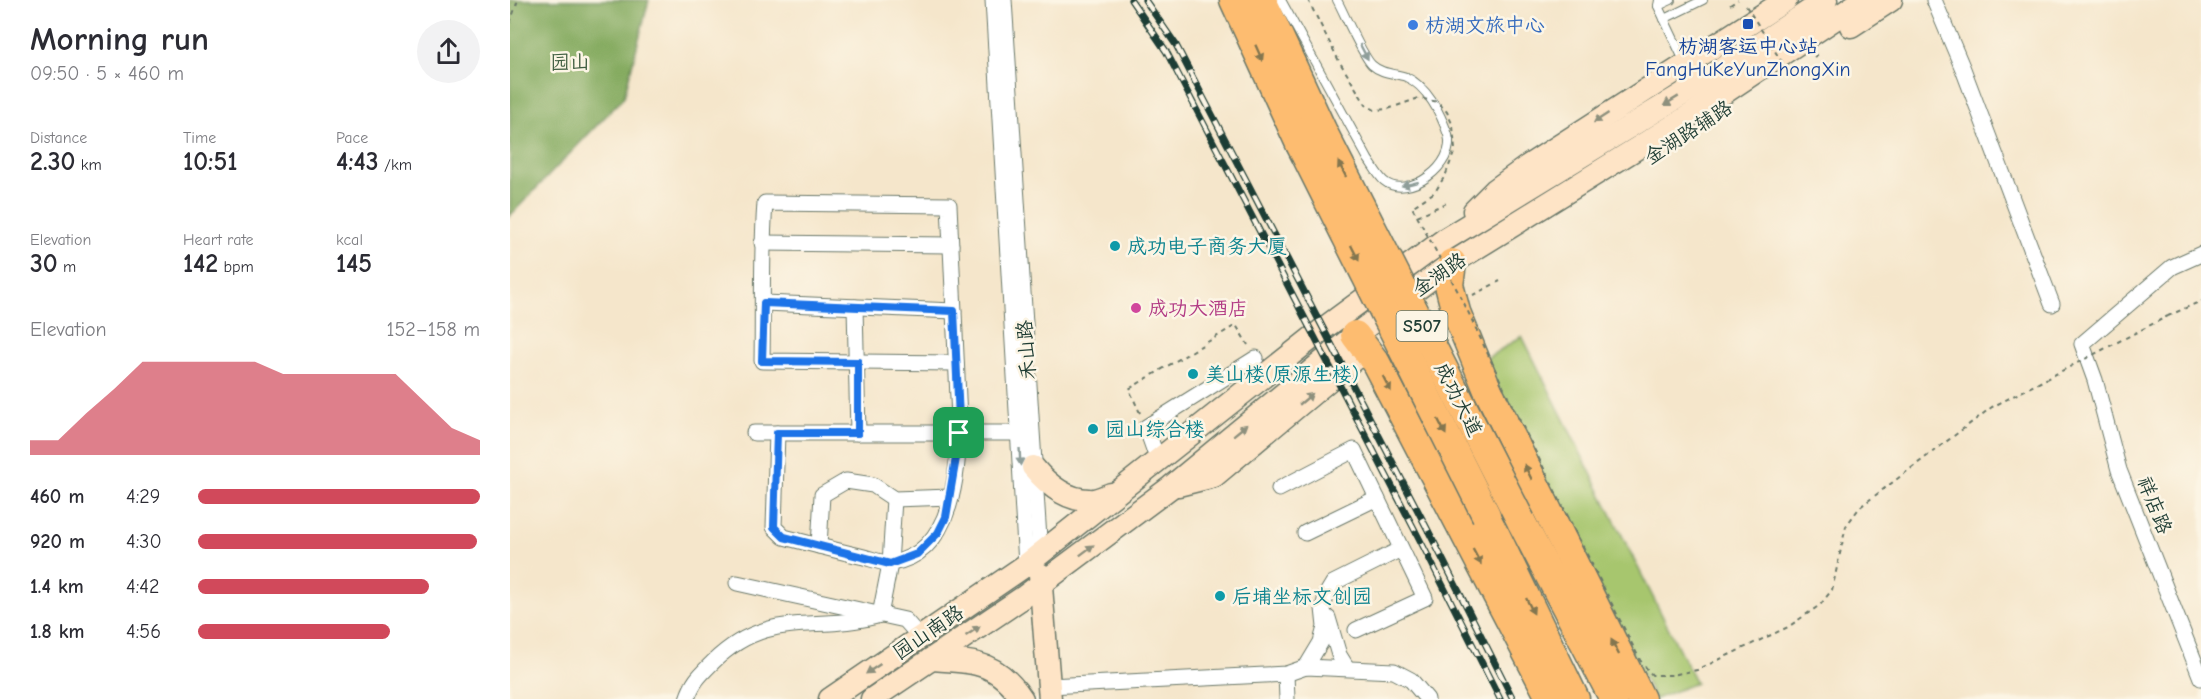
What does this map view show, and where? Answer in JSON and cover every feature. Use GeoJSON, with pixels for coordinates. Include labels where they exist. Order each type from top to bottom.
{"type":"FeatureCollection","features":[{"type":"Feature","properties":{"kind":"highway","name":"成功大道"},"geometry":{"type":"LineString","coordinates":[[1234,0],[1521,520],[1614,699]]}},
{"type":"Feature","properties":{"kind":"highway","name":"成功大道"},"geometry":{"type":"LineString","coordinates":[[1262,0],[1311,138],[1486,515],[1575,699]]}},
{"type":"Feature","properties":{"kind":"highway"},"geometry":{"type":"LineString","coordinates":[[1448,251],[1449,285],[1456,312],[1487,388],[1641,699]]}},
{"type":"Feature","properties":{"kind":"highway"},"geometry":{"type":"LineString","coordinates":[[1361,342],[1376,363],[1551,699]]}},
{"type":"Feature","properties":{"kind":"main road"},"geometry":{"type":"LineString","coordinates":[[1448,251],[1496,190],[1528,166],[1786,0]]}},
{"type":"Feature","properties":{"kind":"main road","name":"金湖路"},"geometry":{"type":"LineString","coordinates":[[1033,560],[1336,319],[1448,251],[1826,0]]}},
{"type":"Feature","properties":{"kind":"main road","name":"金湖路"},"geometry":{"type":"LineString","coordinates":[[1033,590],[1361,342],[1448,251],[1476,248],[1692,114],[1863,0]]}},
{"type":"Feature","properties":{"kind":"main road","name":"金湖路辅路"},"geometry":{"type":"LineString","coordinates":[[1476,248],[1553,217],[1891,0]]}},
{"type":"Feature","properties":{"kind":"main road"},"geometry":{"type":"LineString","coordinates":[[1686,64],[1696,86]]}},
{"type":"Feature","properties":{"kind":"main road"},"geometry":{"type":"LineString","coordinates":[[1033,467],[1044,480],[1064,495],[1090,501],[1119,492]]}},
{"type":"Feature","properties":{"kind":"main road","name":"禾山路"},"geometry":{"type":"LineString","coordinates":[[1033,560],[1033,590],[1045,695]]}},
{"type":"Feature","properties":{"kind":"main road","name":"园山南路"},"geometry":{"type":"LineString","coordinates":[[830,699],[1033,560]]}},
{"type":"Feature","properties":{"kind":"main road","name":"园山南路"},"geometry":{"type":"LineString","coordinates":[[872,699],[1033,590]]}},
{"type":"Feature","properties":{"kind":"main road"},"geometry":{"type":"LineString","coordinates":[[931,659],[978,663],[1005,676],[1022,699]]}},
{"type":"Feature","properties":{"kind":"street","name":"禾山路"},"geometry":{"type":"LineString","coordinates":[[993,0],[1018,433],[1033,560]]}},
{"type":"Feature","properties":{"kind":"street","name":"禾山路"},"geometry":{"type":"LineString","coordinates":[[1004,0],[1033,467],[1033,560]]}},
{"type":"Feature","properties":{"kind":"street"},"geometry":{"type":"LineString","coordinates":[[1934,0],[2052,304]]}},
{"type":"Feature","properties":{"kind":"street"},"geometry":{"type":"LineString","coordinates":[[777,433],[774,527],[784,537],[890,564],[917,554],[938,533],[946,517],[951,496],[959,433],[954,311],[949,205],[765,203],[762,243],[764,303],[762,361],[956,363]]}},
{"type":"Feature","properties":{"kind":"street"},"geometry":{"type":"LineString","coordinates":[[762,243],[951,245]]}},
{"type":"Feature","properties":{"kind":"street","name":"祥店路"},"geometry":{"type":"LineString","coordinates":[[2201,254],[2172,267],[2082,344],[2095,380],[2119,470],[2201,678]]}},
{"type":"Feature","properties":{"kind":"street"},"geometry":{"type":"LineString","coordinates":[[764,303],[954,311]]}},
{"type":"Feature","properties":{"kind":"street"},"geometry":{"type":"LineString","coordinates":[[855,307],[858,433]]}},
{"type":"Feature","properties":{"kind":"street"},"geometry":{"type":"LineString","coordinates":[[1158,460],[1146,427],[1256,358]]}},
{"type":"Feature","properties":{"kind":"street"},"geometry":{"type":"LineString","coordinates":[[754,433],[1018,433]]}},
{"type":"Feature","properties":{"kind":"street"},"geometry":{"type":"LineString","coordinates":[[1279,489],[1354,450],[1425,598],[1356,630]]}},
{"type":"Feature","properties":{"kind":"street"},"geometry":{"type":"LineString","coordinates":[[819,546],[822,495],[846,481],[859,481],[873,485],[894,499],[951,496]]}},
{"type":"Feature","properties":{"kind":"street"},"geometry":{"type":"LineString","coordinates":[[1305,533],[1377,498]]}},
{"type":"Feature","properties":{"kind":"street"},"geometry":{"type":"LineString","coordinates":[[880,615],[890,564],[894,499]]}},
{"type":"Feature","properties":{"kind":"street"},"geometry":{"type":"LineString","coordinates":[[1306,668],[1322,642],[1325,627],[1323,608],[1327,593],[1333,583],[1401,549]]}},
{"type":"Feature","properties":{"kind":"street"},"geometry":{"type":"LineString","coordinates":[[737,584],[905,620],[920,637]]}},
{"type":"Feature","properties":{"kind":"street"},"geometry":{"type":"LineString","coordinates":[[1323,608],[1339,655],[1347,668]]}},
{"type":"Feature","properties":{"kind":"street"},"geometry":{"type":"LineString","coordinates":[[687,699],[692,683],[728,648],[758,632],[784,625],[856,622],[880,615]]}},
{"type":"Feature","properties":{"kind":"street"},"geometry":{"type":"LineString","coordinates":[[1045,695],[1286,674],[1306,668],[1347,668],[1394,671],[1411,680],[1427,699]]}},
{"type":"Feature","properties":{"kind":"street"},"geometry":{"type":"LineString","coordinates":[[1286,674],[1287,699]]}},
{"type":"Feature","properties":{"kind":"lane"},"geometry":{"type":"LineString","coordinates":[[1281,0],[1368,159],[1385,182],[1402,187],[1428,179],[1445,160],[1449,138],[1437,112],[1423,89],[1405,77],[1387,74],[1371,65],[1337,0]]}},
{"type":"Feature","properties":{"kind":"lane"},"geometry":{"type":"LineString","coordinates":[[1671,0],[1659,3],[1686,64]]}},
{"type":"Feature","properties":{"kind":"lane"},"geometry":{"type":"LineString","coordinates":[[1665,19],[1703,0]]}},
{"type":"Feature","properties":{"kind":"path"},"geometry":{"type":"LineString","coordinates":[[510,23],[518,0]]}},
{"type":"Feature","properties":{"kind":"path"},"geometry":{"type":"LineString","coordinates":[[1308,0],[1338,61],[1366,105],[1375,110],[1388,110],[1419,98],[1438,102],[1447,112],[1453,126],[1455,150],[1446,174],[1434,192],[1412,207],[1463,301],[1508,397],[1640,660],[1652,675],[1672,675],[1697,670],[1788,627],[1820,605],[1832,590],[1846,526],[1860,507],[1992,406],[2201,301]]}},
{"type":"Feature","properties":{"kind":"path"},"geometry":{"type":"LineString","coordinates":[[1730,5],[1738,0]]}},
{"type":"Feature","properties":{"kind":"path"},"geometry":{"type":"LineString","coordinates":[[1746,6],[1789,73]]}},
{"type":"Feature","properties":{"kind":"path"},"geometry":{"type":"LineString","coordinates":[[1417,216],[1449,202]]}},
{"type":"Feature","properties":{"kind":"path"},"geometry":{"type":"LineString","coordinates":[[1472,296],[1500,281]]}},
{"type":"Feature","properties":{"kind":"path"},"geometry":{"type":"LineString","coordinates":[[1146,427],[1129,389],[1236,326],[1256,358]]}},
{"type":"Feature","properties":{"kind":"green space","name":"园山"},"geometry":{"type":"Polygon","coordinates":[[[510,0],[649,0],[624,97],[510,216],[510,0]]]}},
{"type":"Feature","properties":{"kind":"green space"},"geometry":{"type":"Polygon","coordinates":[[[1522,336],[1696,683],[1655,699],[1484,360],[1522,336]]]}},
{"type":"Feature","properties":{"kind":"railway"},"geometry":{"type":"LineString","coordinates":[[1131,0],[1166,51],[1500,699]]}},
{"type":"Feature","properties":{"kind":"railway"},"geometry":{"type":"LineString","coordinates":[[1145,0],[1176,45],[1513,699]]}},
{"type":"Feature","properties":{"kind":"place","name":"枋湖客运中心站 FangHuKeYunZhongXin"},"geometry":{"type":"Point","coordinates":[1748,24]}},
{"type":"Feature","properties":{"kind":"place","name":"枋湖文旅中心"},"geometry":{"type":"Point","coordinates":[1413,25]}},
{"type":"Feature","properties":{"kind":"place","name":"成功电子商务大厦"},"geometry":{"type":"Point","coordinates":[1115,246]}},
{"type":"Feature","properties":{"kind":"place","name":"成功大酒店"},"geometry":{"type":"Point","coordinates":[1136,308]}},
{"type":"Feature","properties":{"kind":"place","name":"美山楼(原源生楼)"},"geometry":{"type":"Point","coordinates":[1193,374]}},
{"type":"Feature","properties":{"kind":"place","name":"园山综合楼"},"geometry":{"type":"Point","coordinates":[1093,429]}},
{"type":"Feature","properties":{"kind":"place","name":"后埔坐标文创园"},"geometry":{"type":"Point","coordinates":[1220,596]}},
{"type":"Feature","properties":{"kind":"route"},"geometry":{"type":"LineString","coordinates":[[764,303],[954,311],[959,433],[946,517],[938,533],[917,554],[890,564],[784,537],[774,527],[777,433],[858,433],[858,362],[762,361],[764,303]]}}]}
